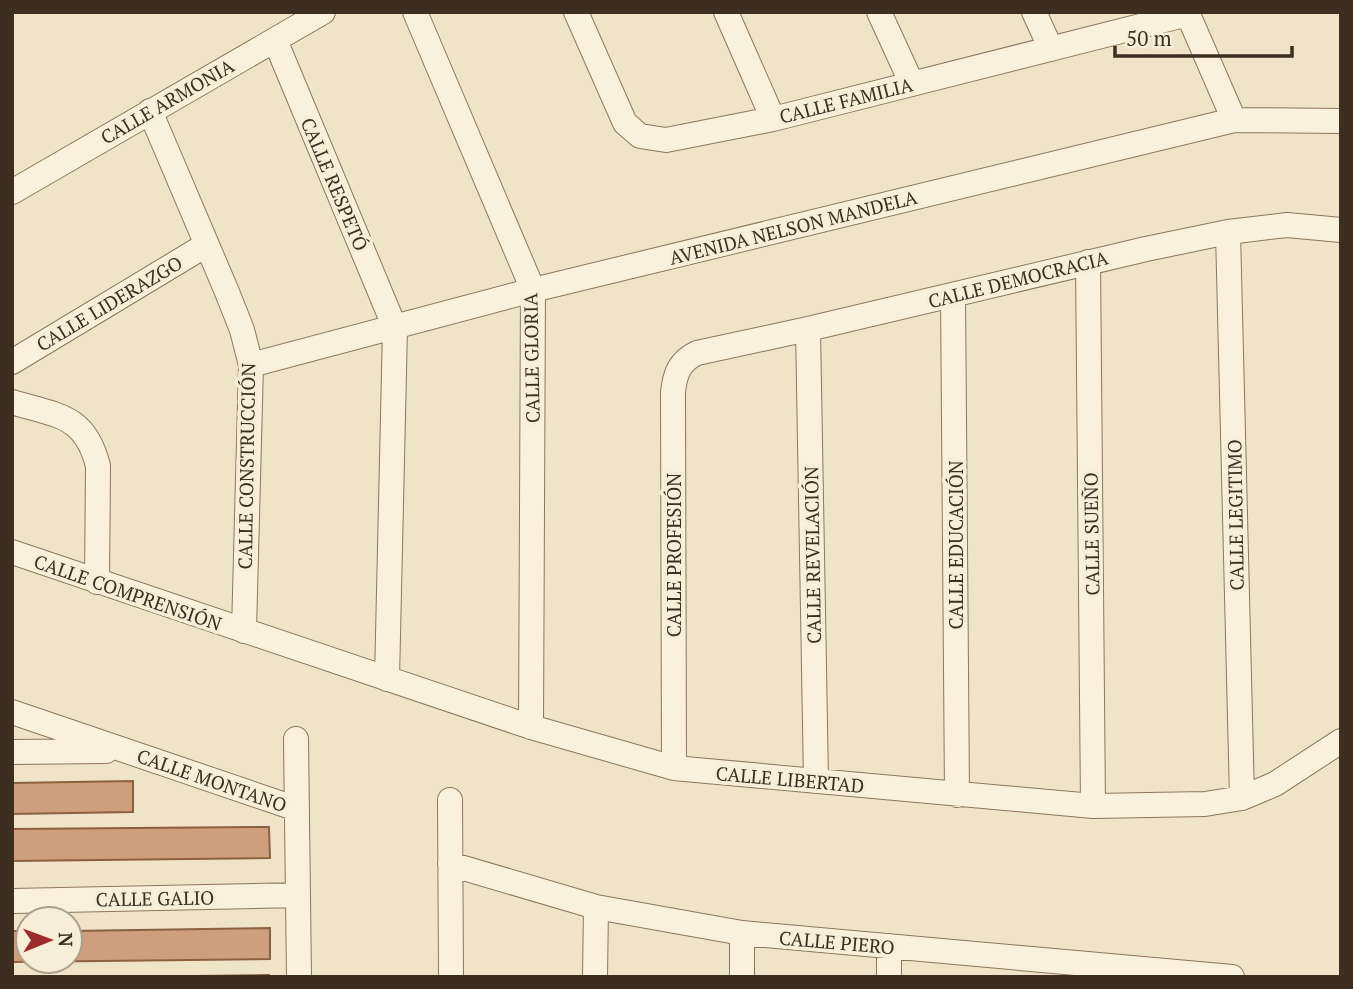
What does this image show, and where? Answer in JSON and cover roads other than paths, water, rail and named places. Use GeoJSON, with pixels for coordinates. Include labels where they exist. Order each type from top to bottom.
{"type":"FeatureCollection","features":[{"type":"Feature","properties":{"kind":"street","name":"CALLE ARMONIA"},"geometry":{"type":"LineString","coordinates":[[12,192],[323,12]]}},
{"type":"Feature","properties":{"kind":"street","name":"CALLE GLORIA"},"geometry":{"type":"LineString","coordinates":[[415,12],[533,290],[531,727]]}},
{"type":"Feature","properties":{"kind":"street","name":"CALLE FAMILIA"},"geometry":{"type":"LineString","coordinates":[[576,12],[625,123],[640,136],[666,140],[773,119],[1188,13]]}},
{"type":"Feature","properties":{"kind":"street"},"geometry":{"type":"LineString","coordinates":[[726,12],[773,119]]}},
{"type":"Feature","properties":{"kind":"street"},"geometry":{"type":"LineString","coordinates":[[878,12],[912,84]]}},
{"type":"Feature","properties":{"kind":"street"},"geometry":{"type":"LineString","coordinates":[[1034,12],[1051,48]]}},
{"type":"Feature","properties":{"kind":"street"},"geometry":{"type":"LineString","coordinates":[[1188,13],[1234,120]]}},
{"type":"Feature","properties":{"kind":"street","name":"CALLE RESPETÓ"},"geometry":{"type":"LineString","coordinates":[[275,40],[395,328]]}},
{"type":"Feature","properties":{"kind":"street","name":"CALLE CONSTRUCCIÓN"},"geometry":{"type":"LineString","coordinates":[[150,111],[242,330],[250,365],[244,631]]}},
{"type":"Feature","properties":{"kind":"street","name":"AVENIDA NELSON MANDELA"},"geometry":{"type":"LineString","coordinates":[[250,365],[533,290],[1234,120],[1341,121]]}},
{"type":"Feature","properties":{"kind":"street","name":"CALLE DEMOCRACIA"},"geometry":{"type":"LineString","coordinates":[[697,353],[1228,232],[1287,225],[1341,230]]}},
{"type":"Feature","properties":{"kind":"street","name":"CALLE LEGITIMO"},"geometry":{"type":"LineString","coordinates":[[1228,232],[1242,798]]}},
{"type":"Feature","properties":{"kind":"street","name":"CALLE LIDERAZGO"},"geometry":{"type":"LineString","coordinates":[[12,362],[206,244]]}},
{"type":"Feature","properties":{"kind":"street","name":"CALLE SUEÑO"},"geometry":{"type":"LineString","coordinates":[[1088,262],[1093,807]]}},
{"type":"Feature","properties":{"kind":"street","name":"CALLE EDUCACIÓN"},"geometry":{"type":"LineString","coordinates":[[953,295],[957,795]]}},
{"type":"Feature","properties":{"kind":"street"},"geometry":{"type":"LineString","coordinates":[[387,679],[395,328]]}},
{"type":"Feature","properties":{"kind":"street","name":"CALLE REVELACIÓN"},"geometry":{"type":"LineString","coordinates":[[808,329],[816,781]]}},
{"type":"Feature","properties":{"kind":"street","name":"CALLE PROFESIÓN"},"geometry":{"type":"LineString","coordinates":[[674,768],[673,391],[680,366],[687,358],[697,353]]}},
{"type":"Feature","properties":{"kind":"street"},"geometry":{"type":"LineString","coordinates":[[12,402],[69,419],[85,432],[94,449],[98,466],[97,582]]}},
{"type":"Feature","properties":{"kind":"street","name":"CALLE COMPRENSIÓN"},"geometry":{"type":"LineString","coordinates":[[12,552],[244,631]]}},
{"type":"Feature","properties":{"kind":"street","name":"CALLE LIBERTAD"},"geometry":{"type":"LineString","coordinates":[[244,631],[531,727],[674,768],[1093,807],[1205,804],[1242,798],[1275,783],[1341,741]]}},
{"type":"Feature","properties":{"kind":"street","name":"CALLE MONTANO"},"geometry":{"type":"LineString","coordinates":[[12,712],[297,809]]}},
{"type":"Feature","properties":{"kind":"street","name":"CALLE MONTANO"},"geometry":{"type":"LineString","coordinates":[[296,740],[299,977]]}},
{"type":"Feature","properties":{"kind":"street"},"geometry":{"type":"LineString","coordinates":[[12,752],[128,751]]}},
{"type":"Feature","properties":{"kind":"street"},"geometry":{"type":"LineString","coordinates":[[450,800],[451,977]]}},
{"type":"Feature","properties":{"kind":"street","name":"CALLE PIERO"},"geometry":{"type":"LineString","coordinates":[[450,864],[596,907],[742,933],[889,946],[1035,968],[1232,977]]}},
{"type":"Feature","properties":{"kind":"street","name":"CALLE GALIO"},"geometry":{"type":"LineString","coordinates":[[12,901],[298,895]]}},
{"type":"Feature","properties":{"kind":"street"},"geometry":{"type":"LineString","coordinates":[[595,977],[596,907]]}},
{"type":"Feature","properties":{"kind":"street"},"geometry":{"type":"LineString","coordinates":[[742,933],[742,977]]}},
{"type":"Feature","properties":{"kind":"street"},"geometry":{"type":"LineString","coordinates":[[889,946],[889,977]]}}]}
